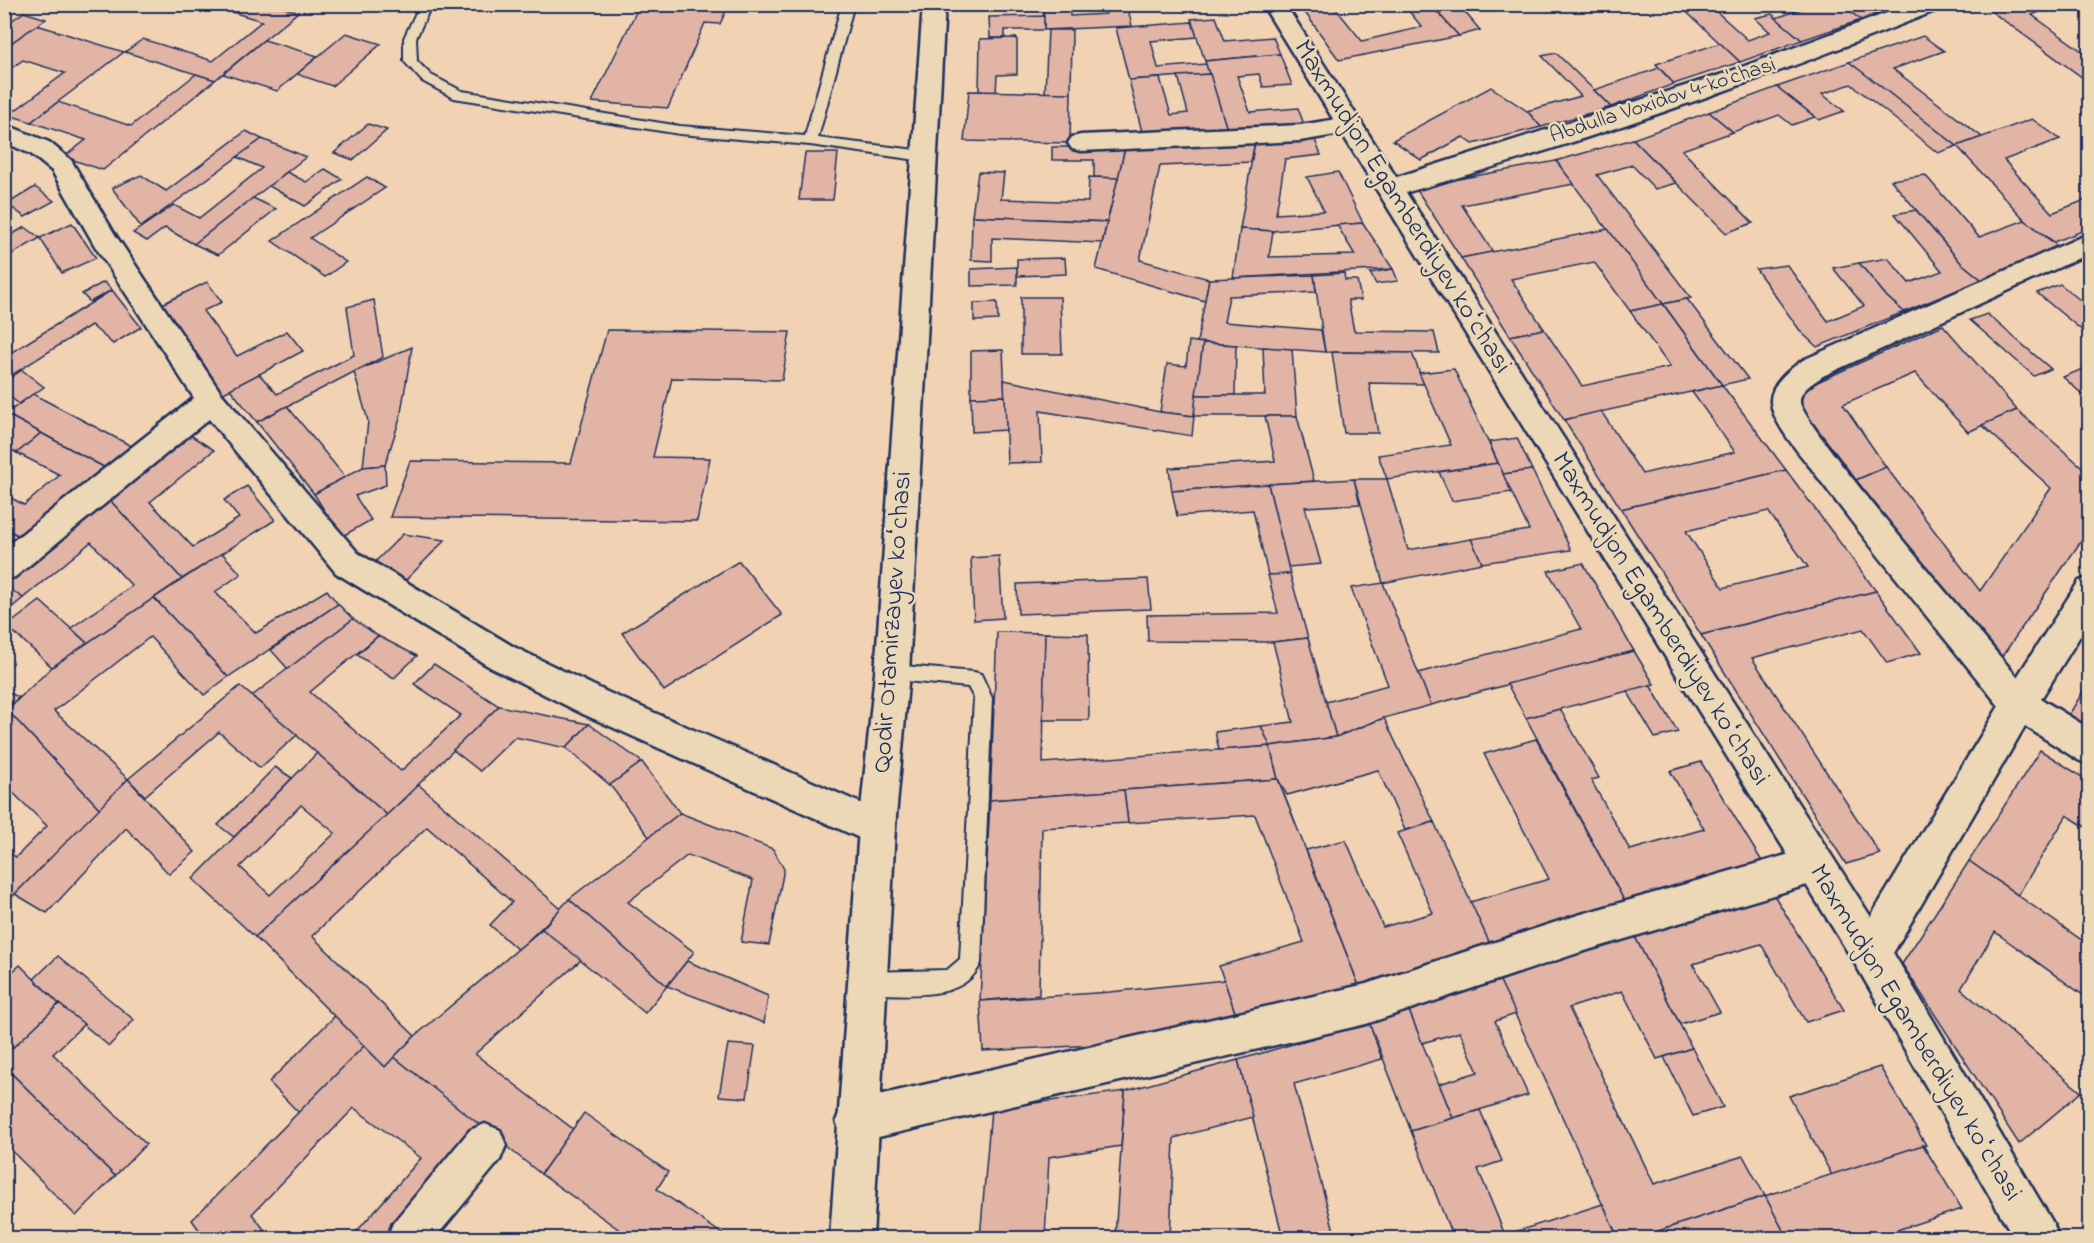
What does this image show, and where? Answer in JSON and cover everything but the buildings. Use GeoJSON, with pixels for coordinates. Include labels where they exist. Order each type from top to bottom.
{"type":"FeatureCollection","features":[{"type":"Feature","properties":{"kind":"street","name":"Qodir Otamirzayev koʻchasi"},"geometry":{"type":"LineString","coordinates":[[851,1239],[878,828],[892,673],[934,4]]}},
{"type":"Feature","properties":{"kind":"street","name":"Maxmudjon Egamberdiyev koʻchasi"},"geometry":{"type":"LineString","coordinates":[[1273,4],[1871,953],[2038,1239]]}},
{"type":"Feature","properties":{"kind":"street","name":"Abdulla Voxidov 4-ko'chasi"},"geometry":{"type":"LineString","coordinates":[[1390,188],[1588,127],[1830,47],[1932,4]]}},
{"type":"Feature","properties":{"kind":"street"},"geometry":{"type":"LineString","coordinates":[[1081,143],[1300,133],[1350,125]]}},
{"type":"Feature","properties":{"kind":"street"},"geometry":{"type":"LineString","coordinates":[[4,132],[40,147],[62,166],[104,239],[212,401],[347,563],[513,662],[595,703],[878,828]]}},
{"type":"Feature","properties":{"kind":"street"},"geometry":{"type":"LineString","coordinates":[[2090,242],[1813,368],[1798,378],[1786,395],[1785,404],[1796,426],[1843,488],[2019,704],[2090,749]]}},
{"type":"Feature","properties":{"kind":"street"},"geometry":{"type":"LineString","coordinates":[[4,567],[212,401]]}},
{"type":"Feature","properties":{"kind":"street"},"geometry":{"type":"LineString","coordinates":[[1871,953],[2019,704],[2090,591]]}},
{"type":"Feature","properties":{"kind":"street"},"geometry":{"type":"LineString","coordinates":[[857,1121],[1366,1004],[1578,934],[1814,865]]}},
{"type":"Feature","properties":{"kind":"street"},"geometry":{"type":"LineString","coordinates":[[408,1239],[485,1145]]}},
{"type":"Feature","properties":{"kind":"lane"},"geometry":{"type":"LineString","coordinates":[[426,4],[410,31],[409,60],[416,71],[429,81],[459,94],[680,130],[810,141],[924,156]]}},
{"type":"Feature","properties":{"kind":"lane"},"geometry":{"type":"LineString","coordinates":[[810,141],[848,4]]}},
{"type":"Feature","properties":{"kind":"lane"},"geometry":{"type":"LineString","coordinates":[[867,983],[949,981],[961,974],[970,963],[983,698],[974,680],[952,676],[892,673]]}}]}
